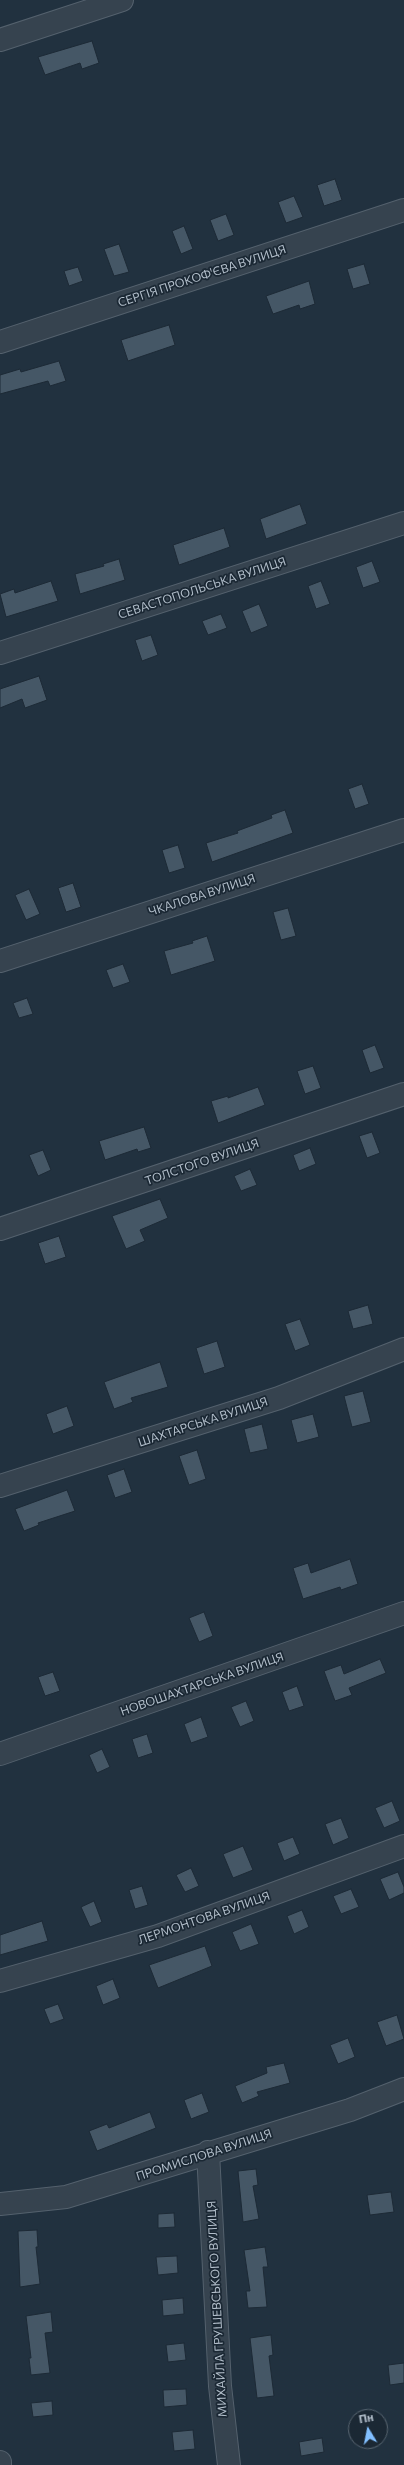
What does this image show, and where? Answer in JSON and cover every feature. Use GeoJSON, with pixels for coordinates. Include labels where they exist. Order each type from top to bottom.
{"type":"FeatureCollection","features":[{"type":"Feature","properties":{"kind":"street"},"geometry":{"type":"LineString","coordinates":[[0,40],[122,0]]}},
{"type":"Feature","properties":{"kind":"street","name":"СЕРГІЯ ПРОКОФ'ЄВА ВУЛИЦЯ"},"geometry":{"type":"LineString","coordinates":[[0,342],[404,210]]}},
{"type":"Feature","properties":{"kind":"street","name":"СЕВАСТОПОЛЬСЬКА ВУЛИЦЯ"},"geometry":{"type":"LineString","coordinates":[[0,653],[404,523]]}},
{"type":"Feature","properties":{"kind":"street","name":"ЧКАЛОВА ВУЛИЦЯ"},"geometry":{"type":"LineString","coordinates":[[0,961],[404,830]]}},
{"type":"Feature","properties":{"kind":"street","name":"ТОЛСТОГО ВУЛИЦЯ"},"geometry":{"type":"LineString","coordinates":[[0,1229],[404,1094]]}},
{"type":"Feature","properties":{"kind":"street","name":"ШАХТАРСЬКА ВУЛИЦЯ"},"geometry":{"type":"LineString","coordinates":[[0,1486],[280,1398],[404,1349]]}},
{"type":"Feature","properties":{"kind":"street","name":"НОВОШАХТАРСЬКА ВУЛИЦЯ"},"geometry":{"type":"LineString","coordinates":[[0,1754],[404,1613]]}},
{"type":"Feature","properties":{"kind":"street","name":"ЛЕРМОНТОВА ВУЛИЦЯ"},"geometry":{"type":"LineString","coordinates":[[0,1981],[158,1936],[404,1846]]}},
{"type":"Feature","properties":{"kind":"street","name":"ПРОМИСЛОВА ВУЛИЦЯ"},"geometry":{"type":"LineString","coordinates":[[0,2204],[66,2197],[146,2174],[208,2152],[350,2110],[404,2089]]}},
{"type":"Feature","properties":{"kind":"street","name":"МИХАЙЛА ГРУШЕВСЬКОГО ВУЛИЦЯ"},"geometry":{"type":"LineString","coordinates":[[208,2152],[220,2386],[229,2465]]}},
{"type":"Feature","properties":{"kind":"building"},"geometry":{"type":"Polygon","coordinates":[[[92,41],[99,63],[82,69],[80,63],[45,75],[38,57],[92,41]]]}},
{"type":"Feature","properties":{"kind":"building"},"geometry":{"type":"Polygon","coordinates":[[[335,179],[342,200],[324,206],[317,185],[335,179]]]}},
{"type":"Feature","properties":{"kind":"building"},"geometry":{"type":"Polygon","coordinates":[[[294,196],[303,217],[286,223],[278,202],[294,196]]]}},
{"type":"Feature","properties":{"kind":"building"},"geometry":{"type":"Polygon","coordinates":[[[226,214],[234,235],[218,241],[210,220],[226,214]]]}},
{"type":"Feature","properties":{"kind":"building"},"geometry":{"type":"Polygon","coordinates":[[[184,226],[193,249],[181,254],[172,231],[184,226]]]}},
{"type":"Feature","properties":{"kind":"building"},"geometry":{"type":"Polygon","coordinates":[[[119,244],[129,272],[114,276],[104,249],[119,244]]]}},
{"type":"Feature","properties":{"kind":"building"},"geometry":{"type":"Polygon","coordinates":[[[364,264],[370,284],[353,289],[347,269],[364,264]]]}},
{"type":"Feature","properties":{"kind":"building"},"geometry":{"type":"Polygon","coordinates":[[[78,267],[83,281],[69,286],[64,271],[78,267]]]}},
{"type":"Feature","properties":{"kind":"building"},"geometry":{"type":"Polygon","coordinates":[[[309,281],[315,304],[300,309],[299,305],[273,314],[266,296],[309,281]]]}},
{"type":"Feature","properties":{"kind":"building"},"geometry":{"type":"Polygon","coordinates":[[[169,325],[175,345],[128,361],[121,340],[169,325]]]}},
{"type":"Feature","properties":{"kind":"building"},"geometry":{"type":"Polygon","coordinates":[[[59,361],[66,381],[50,386],[48,381],[0,394],[0,375],[20,369],[21,372],[59,361]]]}},
{"type":"Feature","properties":{"kind":"building"},"geometry":{"type":"Polygon","coordinates":[[[300,504],[307,524],[266,539],[260,519],[300,504]]]}},
{"type":"Feature","properties":{"kind":"building"},"geometry":{"type":"Polygon","coordinates":[[[224,528],[230,547],[179,565],[173,545],[224,528]]]}},
{"type":"Feature","properties":{"kind":"building"},"geometry":{"type":"Polygon","coordinates":[[[119,559],[125,580],[80,594],[75,574],[104,566],[103,564],[119,559]]]}},
{"type":"Feature","properties":{"kind":"building"},"geometry":{"type":"Polygon","coordinates":[[[372,561],[380,582],[363,588],[356,567],[372,561]]]}},
{"type":"Feature","properties":{"kind":"building"},"geometry":{"type":"Polygon","coordinates":[[[51,581],[58,601],[6,617],[0,594],[14,589],[15,593],[51,581]]]}},
{"type":"Feature","properties":{"kind":"building"},"geometry":{"type":"Polygon","coordinates":[[[321,581],[330,604],[316,609],[308,586],[321,581]]]}},
{"type":"Feature","properties":{"kind":"building"},"geometry":{"type":"Polygon","coordinates":[[[259,604],[268,626],[251,633],[242,611],[259,604]]]}},
{"type":"Feature","properties":{"kind":"building"},"geometry":{"type":"Polygon","coordinates":[[[221,614],[227,628],[208,635],[202,621],[221,614]]]}},
{"type":"Feature","properties":{"kind":"building"},"geometry":{"type":"Polygon","coordinates":[[[151,635],[158,655],[142,661],[135,640],[151,635]]]}},
{"type":"Feature","properties":{"kind":"building"},"geometry":{"type":"Polygon","coordinates":[[[39,676],[47,700],[25,708],[22,699],[0,708],[0,689],[39,676]]]}},
{"type":"Feature","properties":{"kind":"building"},"geometry":{"type":"Polygon","coordinates":[[[362,784],[369,804],[355,809],[348,789],[362,784]]]}},
{"type":"Feature","properties":{"kind":"building"},"geometry":{"type":"Polygon","coordinates":[[[285,810],[293,833],[212,862],[206,843],[238,833],[237,831],[272,818],[271,815],[285,810]]]}},
{"type":"Feature","properties":{"kind":"building"},"geometry":{"type":"Polygon","coordinates":[[[178,845],[185,868],[169,873],[162,850],[178,845]]]}},
{"type":"Feature","properties":{"kind":"building"},"geometry":{"type":"Polygon","coordinates":[[[73,883],[81,907],[66,912],[58,888],[73,883]]]}},
{"type":"Feature","properties":{"kind":"building"},"geometry":{"type":"Polygon","coordinates":[[[29,889],[40,914],[26,920],[15,895],[29,889]]]}},
{"type":"Feature","properties":{"kind":"building"},"geometry":{"type":"Polygon","coordinates":[[[288,908],[296,936],[281,940],[273,912],[288,908]]]}},
{"type":"Feature","properties":{"kind":"building"},"geometry":{"type":"Polygon","coordinates":[[[207,936],[215,961],[171,975],[164,951],[193,943],[192,941],[207,936]]]}},
{"type":"Feature","properties":{"kind":"building"},"geometry":{"type":"Polygon","coordinates":[[[123,964],[130,982],[113,988],[106,970],[123,964]]]}},
{"type":"Feature","properties":{"kind":"building"},"geometry":{"type":"Polygon","coordinates":[[[27,998],[33,1014],[19,1018],[13,1003],[27,998]]]}},
{"type":"Feature","properties":{"kind":"building"},"geometry":{"type":"Polygon","coordinates":[[[375,1045],[384,1068],[370,1073],[362,1050],[375,1045]]]}},
{"type":"Feature","properties":{"kind":"building"},"geometry":{"type":"Polygon","coordinates":[[[313,1066],[321,1088],[305,1094],[297,1071],[313,1066]]]}},
{"type":"Feature","properties":{"kind":"building"},"geometry":{"type":"Polygon","coordinates":[[[258,1087],[265,1105],[218,1123],[211,1101],[228,1096],[228,1098],[258,1087]]]}},
{"type":"Feature","properties":{"kind":"building"},"geometry":{"type":"Polygon","coordinates":[[[144,1127],[151,1148],[138,1152],[137,1149],[105,1160],[99,1141],[144,1127]]]}},
{"type":"Feature","properties":{"kind":"building"},"geometry":{"type":"Polygon","coordinates":[[[372,1132],[380,1153],[367,1158],[359,1136],[372,1132]]]}},
{"type":"Feature","properties":{"kind":"building"},"geometry":{"type":"Polygon","coordinates":[[[310,1148],[316,1164],[299,1171],[293,1155],[310,1148]]]}},
{"type":"Feature","properties":{"kind":"building"},"geometry":{"type":"Polygon","coordinates":[[[43,1150],[51,1170],[38,1176],[29,1155],[43,1150]]]}},
{"type":"Feature","properties":{"kind":"building"},"geometry":{"type":"Polygon","coordinates":[[[250,1169],[257,1185],[241,1191],[234,1176],[250,1169]]]}},
{"type":"Feature","properties":{"kind":"building"},"geometry":{"type":"Polygon","coordinates":[[[160,1199],[168,1218],[140,1230],[145,1241],[126,1249],[112,1216],[160,1199]]]}},
{"type":"Feature","properties":{"kind":"building"},"geometry":{"type":"Polygon","coordinates":[[[59,1236],[66,1257],[45,1264],[38,1243],[59,1236]]]}},
{"type":"Feature","properties":{"kind":"building"},"geometry":{"type":"Polygon","coordinates":[[[368,1305],[373,1324],[353,1329],[348,1311],[368,1305]]]}},
{"type":"Feature","properties":{"kind":"building"},"geometry":{"type":"Polygon","coordinates":[[[300,1319],[310,1345],[295,1351],[285,1324],[300,1319]]]}},
{"type":"Feature","properties":{"kind":"building"},"geometry":{"type":"Polygon","coordinates":[[[217,1341],[225,1367],[204,1374],[196,1348],[217,1341]]]}},
{"type":"Feature","properties":{"kind":"building"},"geometry":{"type":"Polygon","coordinates":[[[160,1362],[168,1387],[131,1398],[133,1402],[114,1409],[104,1382],[160,1362]]]}},
{"type":"Feature","properties":{"kind":"building"},"geometry":{"type":"Polygon","coordinates":[[[363,1391],[371,1422],[352,1427],[344,1396],[363,1391]]]}},
{"type":"Feature","properties":{"kind":"building"},"geometry":{"type":"Polygon","coordinates":[[[67,1406],[74,1426],[53,1434],[46,1414],[67,1406]]]}},
{"type":"Feature","properties":{"kind":"building"},"geometry":{"type":"Polygon","coordinates":[[[313,1414],[319,1437],[297,1443],[291,1420],[313,1414]]]}},
{"type":"Feature","properties":{"kind":"building"},"geometry":{"type":"Polygon","coordinates":[[[262,1424],[268,1449],[250,1453],[244,1429],[262,1424]]]}},
{"type":"Feature","properties":{"kind":"building"},"geometry":{"type":"Polygon","coordinates":[[[197,1450],[206,1479],[189,1485],[179,1456],[197,1450]]]}},
{"type":"Feature","properties":{"kind":"building"},"geometry":{"type":"Polygon","coordinates":[[[124,1469],[132,1492],[115,1498],[107,1475],[124,1469]]]}},
{"type":"Feature","properties":{"kind":"building"},"geometry":{"type":"Polygon","coordinates":[[[67,1490],[75,1511],[38,1523],[39,1525],[24,1531],[15,1509],[67,1490]]]}},
{"type":"Feature","properties":{"kind":"building"},"geometry":{"type":"Polygon","coordinates":[[[350,1559],[358,1584],[341,1590],[340,1587],[303,1599],[293,1568],[308,1563],[311,1573],[350,1559]]]}},
{"type":"Feature","properties":{"kind":"building"},"geometry":{"type":"Polygon","coordinates":[[[204,1612],[213,1636],[199,1642],[189,1618],[204,1612]]]}},
{"type":"Feature","properties":{"kind":"building"},"geometry":{"type":"Polygon","coordinates":[[[380,1659],[386,1673],[349,1688],[352,1695],[335,1701],[324,1671],[341,1665],[344,1674],[380,1659]]]}},
{"type":"Feature","properties":{"kind":"building"},"geometry":{"type":"Polygon","coordinates":[[[53,1672],[60,1691],[45,1696],[38,1677],[53,1672]]]}},
{"type":"Feature","properties":{"kind":"building"},"geometry":{"type":"Polygon","coordinates":[[[297,1686],[304,1706],[289,1711],[282,1692],[297,1686]]]}},
{"type":"Feature","properties":{"kind":"building"},"geometry":{"type":"Polygon","coordinates":[[[246,1701],[254,1721],[240,1727],[231,1707],[246,1701]]]}},
{"type":"Feature","properties":{"kind":"building"},"geometry":{"type":"Polygon","coordinates":[[[201,1717],[208,1737],[191,1743],[184,1724],[201,1717]]]}},
{"type":"Feature","properties":{"kind":"building"},"geometry":{"type":"Polygon","coordinates":[[[147,1734],[153,1753],[138,1758],[132,1739],[147,1734]]]}},
{"type":"Feature","properties":{"kind":"building"},"geometry":{"type":"Polygon","coordinates":[[[102,1749],[110,1767],[97,1773],[89,1755],[102,1749]]]}},
{"type":"Feature","properties":{"kind":"building"},"geometry":{"type":"Polygon","coordinates":[[[392,1801],[400,1821],[384,1828],[375,1808],[392,1801]]]}},
{"type":"Feature","properties":{"kind":"building"},"geometry":{"type":"Polygon","coordinates":[[[341,1818],[349,1838],[333,1845],[325,1824],[341,1818]]]}},
{"type":"Feature","properties":{"kind":"building"},"geometry":{"type":"Polygon","coordinates":[[[293,1837],[300,1854],[284,1861],[277,1843],[293,1837]]]}},
{"type":"Feature","properties":{"kind":"building"},"geometry":{"type":"Polygon","coordinates":[[[243,1846],[253,1870],[233,1878],[223,1854],[243,1846]]]}},
{"type":"Feature","properties":{"kind":"building"},"geometry":{"type":"Polygon","coordinates":[[[191,1868],[199,1886],[185,1892],[176,1875],[191,1868]]]}},
{"type":"Feature","properties":{"kind":"building"},"geometry":{"type":"Polygon","coordinates":[[[398,1872],[404,1887],[404,1893],[389,1900],[380,1879],[398,1872]]]}},
{"type":"Feature","properties":{"kind":"building"},"geometry":{"type":"Polygon","coordinates":[[[142,1886],[148,1905],[135,1909],[129,1890],[142,1886]]]}},
{"type":"Feature","properties":{"kind":"building"},"geometry":{"type":"Polygon","coordinates":[[[351,1889],[359,1907],[341,1914],[333,1896],[351,1889]]]}},
{"type":"Feature","properties":{"kind":"building"},"geometry":{"type":"Polygon","coordinates":[[[94,1901],[102,1922],[90,1927],[81,1907],[94,1901]]]}},
{"type":"Feature","properties":{"kind":"building"},"geometry":{"type":"Polygon","coordinates":[[[302,1910],[309,1927],[294,1934],[287,1916],[302,1910]]]}},
{"type":"Feature","properties":{"kind":"building"},"geometry":{"type":"Polygon","coordinates":[[[42,1921],[48,1941],[0,1955],[0,1935],[42,1921]]]}},
{"type":"Feature","properties":{"kind":"building"},"geometry":{"type":"Polygon","coordinates":[[[251,1924],[259,1944],[240,1951],[232,1932],[251,1924]]]}},
{"type":"Feature","properties":{"kind":"building"},"geometry":{"type":"Polygon","coordinates":[[[205,1946],[212,1966],[158,1988],[149,1965],[205,1946]]]}},
{"type":"Feature","properties":{"kind":"building"},"geometry":{"type":"Polygon","coordinates":[[[113,1979],[120,1998],[103,2005],[96,1986],[113,1979]]]}},
{"type":"Feature","properties":{"kind":"building"},"geometry":{"type":"Polygon","coordinates":[[[58,2004],[64,2019],[50,2024],[44,2009],[58,2004]]]}},
{"type":"Feature","properties":{"kind":"building"},"geometry":{"type":"Polygon","coordinates":[[[397,2015],[404,2039],[386,2046],[377,2022],[397,2015]]]}},
{"type":"Feature","properties":{"kind":"building"},"geometry":{"type":"Polygon","coordinates":[[[348,2038],[355,2057],[338,2064],[330,2045],[348,2038]]]}},
{"type":"Feature","properties":{"kind":"building"},"geometry":{"type":"Polygon","coordinates":[[[284,2063],[290,2083],[257,2092],[259,2096],[242,2103],[235,2086],[267,2073],[266,2067],[284,2063]]]}},
{"type":"Feature","properties":{"kind":"building"},"geometry":{"type":"Polygon","coordinates":[[[202,2093],[209,2112],[191,2119],[184,2100],[202,2093]]]}},
{"type":"Feature","properties":{"kind":"building"},"geometry":{"type":"Polygon","coordinates":[[[150,2112],[156,2128],[97,2151],[89,2131],[107,2124],[109,2128],[150,2112]]]}},
{"type":"Feature","properties":{"kind":"building"},"geometry":{"type":"Polygon","coordinates":[[[256,2169],[258,2185],[253,2186],[259,2219],[243,2222],[238,2171],[256,2169]]]}},
{"type":"Feature","properties":{"kind":"building"},"geometry":{"type":"Polygon","coordinates":[[[391,2192],[394,2212],[370,2215],[367,2195],[391,2192]]]}},
{"type":"Feature","properties":{"kind":"building"},"geometry":{"type":"Polygon","coordinates":[[[174,2213],[175,2227],[158,2228],[158,2214],[174,2213]]]}},
{"type":"Feature","properties":{"kind":"building"},"geometry":{"type":"Polygon","coordinates":[[[37,2230],[38,2247],[36,2247],[40,2284],[20,2287],[18,2231],[37,2230]]]}},
{"type":"Feature","properties":{"kind":"building"},"geometry":{"type":"Polygon","coordinates":[[[265,2247],[268,2267],[263,2267],[267,2307],[248,2308],[246,2291],[250,2291],[244,2250],[265,2247]]]}},
{"type":"Feature","properties":{"kind":"building"},"geometry":{"type":"Polygon","coordinates":[[[177,2256],[178,2273],[158,2275],[156,2257],[177,2256]]]}},
{"type":"Feature","properties":{"kind":"building"},"geometry":{"type":"Polygon","coordinates":[[[183,2298],[184,2314],[163,2316],[162,2300],[183,2298]]]}},
{"type":"Feature","properties":{"kind":"building"},"geometry":{"type":"Polygon","coordinates":[[[51,2312],[53,2332],[45,2333],[50,2373],[31,2375],[29,2358],[31,2358],[26,2316],[51,2312]]]}},
{"type":"Feature","properties":{"kind":"building"},"geometry":{"type":"Polygon","coordinates":[[[271,2335],[273,2355],[269,2356],[274,2396],[257,2398],[250,2338],[271,2335]]]}},
{"type":"Feature","properties":{"kind":"building"},"geometry":{"type":"Polygon","coordinates":[[[184,2343],[186,2360],[168,2362],[166,2345],[184,2343]]]}},
{"type":"Feature","properties":{"kind":"building"},"geometry":{"type":"Polygon","coordinates":[[[404,2363],[404,2383],[390,2385],[388,2365],[404,2363]]]}},
{"type":"Feature","properties":{"kind":"building"},"geometry":{"type":"Polygon","coordinates":[[[186,2389],[187,2405],[164,2407],[163,2390],[186,2389]]]}},
{"type":"Feature","properties":{"kind":"building"},"geometry":{"type":"Polygon","coordinates":[[[52,2401],[53,2415],[33,2417],[31,2403],[52,2401]]]}},
{"type":"Feature","properties":{"kind":"building"},"geometry":{"type":"Polygon","coordinates":[[[193,2430],[195,2449],[174,2451],[172,2432],[193,2430]]]}},
{"type":"Feature","properties":{"kind":"building"},"geometry":{"type":"Polygon","coordinates":[[[322,2438],[324,2452],[301,2456],[299,2442],[322,2438]]]}}]}
